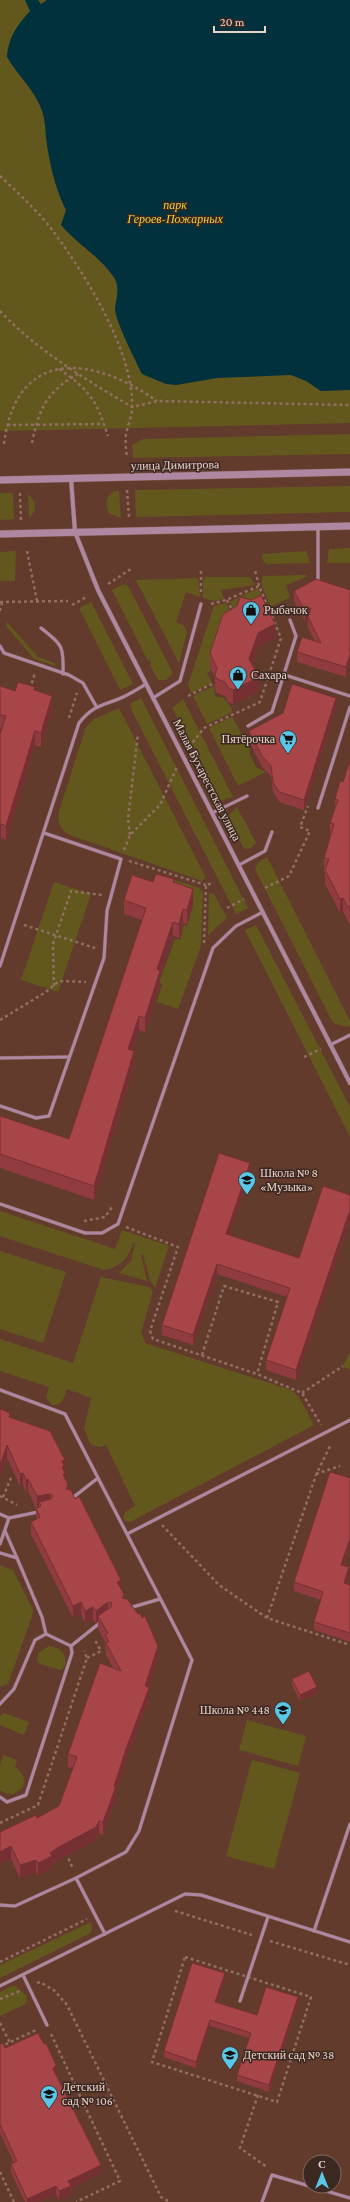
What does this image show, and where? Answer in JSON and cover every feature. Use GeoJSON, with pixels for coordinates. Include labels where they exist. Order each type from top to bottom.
{"type":"FeatureCollection","features":[{"type":"Feature","properties":{"kind":"street","name":"улица Димитрова"},"geometry":{"type":"LineString","coordinates":[[0,480],[350,472]]}},
{"type":"Feature","properties":{"kind":"street","name":"Малая Бухарестская улица"},"geometry":{"type":"LineString","coordinates":[[71,478],[74,532],[98,590],[350,1083]]}},
{"type":"Feature","properties":{"kind":"street"},"geometry":{"type":"LineString","coordinates":[[0,534],[350,526]]}},
{"type":"Feature","properties":{"kind":"lane"},"geometry":{"type":"LineString","coordinates":[[318,527],[318,581]]}},
{"type":"Feature","properties":{"kind":"lane"},"geometry":{"type":"LineString","coordinates":[[311,584],[318,581],[324,583]]}},
{"type":"Feature","properties":{"kind":"lane"},"geometry":{"type":"LineString","coordinates":[[153,698],[180,681],[202,604]]}},
{"type":"Feature","properties":{"kind":"lane"},"geometry":{"type":"LineString","coordinates":[[248,726],[272,712],[296,636],[290,620]]}},
{"type":"Feature","properties":{"kind":"lane"},"geometry":{"type":"LineString","coordinates":[[41,628],[62,645],[64,657],[63,674]]}},
{"type":"Feature","properties":{"kind":"lane"},"geometry":{"type":"LineString","coordinates":[[0,646],[4,653],[63,674],[83,683],[96,706]]}},
{"type":"Feature","properties":{"kind":"lane"},"geometry":{"type":"LineString","coordinates":[[285,674],[350,696]]}},
{"type":"Feature","properties":{"kind":"lane"},"geometry":{"type":"LineString","coordinates":[[0,966],[79,723],[87,712],[96,706],[120,698],[146,684]]}},
{"type":"Feature","properties":{"kind":"lane"},"geometry":{"type":"LineString","coordinates":[[318,808],[350,708]]}},
{"type":"Feature","properties":{"kind":"lane"},"geometry":{"type":"LineString","coordinates":[[212,813],[247,796]]}},
{"type":"Feature","properties":{"kind":"lane"},"geometry":{"type":"LineString","coordinates":[[239,865],[264,850],[272,832]]}},
{"type":"Feature","properties":{"kind":"lane"},"geometry":{"type":"LineString","coordinates":[[0,1106],[36,1118],[49,1116],[104,958],[106,910],[121,859],[44,833]]}},
{"type":"Feature","properties":{"kind":"lane"},"geometry":{"type":"LineString","coordinates":[[0,1204],[85,1233],[102,1233],[118,1224],[213,948],[236,926],[262,912]]}},
{"type":"Feature","properties":{"kind":"lane"},"geometry":{"type":"LineString","coordinates":[[330,1044],[350,1035]]}},
{"type":"Feature","properties":{"kind":"lane"},"geometry":{"type":"LineString","coordinates":[[0,1058],[68,1058]]}},
{"type":"Feature","properties":{"kind":"lane"},"geometry":{"type":"LineString","coordinates":[[0,1390],[65,1414],[192,1660],[139,1831],[126,1852],[76,1878],[15,1906],[0,1905]]}},
{"type":"Feature","properties":{"kind":"lane"},"geometry":{"type":"LineString","coordinates":[[127,1534],[350,1420]]}},
{"type":"Feature","properties":{"kind":"lane"},"geometry":{"type":"LineString","coordinates":[[69,1500],[98,1478]]}},
{"type":"Feature","properties":{"kind":"lane"},"geometry":{"type":"LineString","coordinates":[[0,1514],[9,1518],[43,1510]]}},
{"type":"Feature","properties":{"kind":"lane"},"geometry":{"type":"LineString","coordinates":[[0,1544],[9,1518]]}},
{"type":"Feature","properties":{"kind":"lane"},"geometry":{"type":"LineString","coordinates":[[5,1531],[42,1617],[46,1634]]}},
{"type":"Feature","properties":{"kind":"lane"},"geometry":{"type":"LineString","coordinates":[[0,1553],[17,1558]]}},
{"type":"Feature","properties":{"kind":"lane"},"geometry":{"type":"LineString","coordinates":[[125,1609],[160,1599]]}},
{"type":"Feature","properties":{"kind":"lane"},"geometry":{"type":"LineString","coordinates":[[71,1646],[102,1622]]}},
{"type":"Feature","properties":{"kind":"lane"},"geometry":{"type":"LineString","coordinates":[[46,1634],[71,1646]]}},
{"type":"Feature","properties":{"kind":"lane"},"geometry":{"type":"LineString","coordinates":[[0,1704],[14,1689],[35,1640],[46,1634]]}},
{"type":"Feature","properties":{"kind":"lane"},"geometry":{"type":"LineString","coordinates":[[0,1797],[7,1802],[26,1795],[72,1653],[71,1646]]}},
{"type":"Feature","properties":{"kind":"lane"},"geometry":{"type":"LineString","coordinates":[[314,1931],[350,1824]]}},
{"type":"Feature","properties":{"kind":"lane"},"geometry":{"type":"LineString","coordinates":[[76,1878],[105,1934]]}},
{"type":"Feature","properties":{"kind":"lane"},"geometry":{"type":"LineString","coordinates":[[0,1986],[185,1894],[201,1895],[350,1942]]}},
{"type":"Feature","properties":{"kind":"lane"},"geometry":{"type":"LineString","coordinates":[[240,2001],[268,1917]]}},
{"type":"Feature","properties":{"kind":"lane"},"geometry":{"type":"LineString","coordinates":[[23,1975],[47,2025]]}},
{"type":"Feature","properties":{"kind":"lane"},"geometry":{"type":"LineString","coordinates":[[262,2202],[272,2175],[350,2198]]}},
{"type":"Feature","properties":{"kind":"path"},"geometry":{"type":"LineString","coordinates":[[0,176],[52,230],[82,273],[108,322],[125,364],[129,382],[132,407],[126,436],[126,458]]}},
{"type":"Feature","properties":{"kind":"path"},"geometry":{"type":"LineString","coordinates":[[0,312],[21,333],[68,367],[132,407],[158,401],[350,405]]}},
{"type":"Feature","properties":{"kind":"path"},"geometry":{"type":"LineString","coordinates":[[4,444],[10,413],[22,390],[32,381],[58,369],[68,367],[95,370],[129,382],[158,401]]}},
{"type":"Feature","properties":{"kind":"path"},"geometry":{"type":"LineString","coordinates":[[58,369],[72,377],[90,395],[99,407],[108,436]]}},
{"type":"Feature","properties":{"kind":"path"},"geometry":{"type":"LineString","coordinates":[[32,443],[36,425],[46,399],[72,377],[78,374]]}},
{"type":"Feature","properties":{"kind":"path"},"geometry":{"type":"LineString","coordinates":[[7,425],[104,424]]}},
{"type":"Feature","properties":{"kind":"path"},"geometry":{"type":"LineString","coordinates":[[127,490],[129,517]]}},
{"type":"Feature","properties":{"kind":"path"},"geometry":{"type":"LineString","coordinates":[[20,493],[21,520]]}},
{"type":"Feature","properties":{"kind":"path"},"geometry":{"type":"LineString","coordinates":[[28,551],[37,601]]}},
{"type":"Feature","properties":{"kind":"path"},"geometry":{"type":"LineString","coordinates":[[108,584],[131,569]]}},
{"type":"Feature","properties":{"kind":"path"},"geometry":{"type":"LineString","coordinates":[[191,744],[204,728],[260,702],[281,638],[259,586],[255,570]]}},
{"type":"Feature","properties":{"kind":"path"},"geometry":{"type":"LineString","coordinates":[[201,571],[202,604],[227,600],[259,586]]}},
{"type":"Feature","properties":{"kind":"path"},"geometry":{"type":"LineString","coordinates":[[72,605],[88,596]]}},
{"type":"Feature","properties":{"kind":"path"},"geometry":{"type":"LineString","coordinates":[[227,600],[236,618]]}},
{"type":"Feature","properties":{"kind":"path"},"geometry":{"type":"LineString","coordinates":[[0,611],[1,602],[68,601]]}},
{"type":"Feature","properties":{"kind":"path"},"geometry":{"type":"LineString","coordinates":[[29,693],[38,665]]}},
{"type":"Feature","properties":{"kind":"path"},"geometry":{"type":"LineString","coordinates":[[28,672],[42,677]]}},
{"type":"Feature","properties":{"kind":"path"},"geometry":{"type":"LineString","coordinates":[[188,696],[214,683]]}},
{"type":"Feature","properties":{"kind":"path"},"geometry":{"type":"LineString","coordinates":[[73,690],[96,706]]}},
{"type":"Feature","properties":{"kind":"path"},"geometry":{"type":"LineString","coordinates":[[130,835],[128,819],[138,734]]}},
{"type":"Feature","properties":{"kind":"path"},"geometry":{"type":"LineString","coordinates":[[176,768],[160,805],[130,835],[121,859],[206,885],[214,883]]}},
{"type":"Feature","properties":{"kind":"path"},"geometry":{"type":"LineString","coordinates":[[265,888],[289,876],[310,831],[300,827],[305,814]]}},
{"type":"Feature","properties":{"kind":"path"},"geometry":{"type":"LineString","coordinates":[[204,945],[206,885]]}},
{"type":"Feature","properties":{"kind":"path"},"geometry":{"type":"LineString","coordinates":[[54,986],[53,944],[71,891],[110,896]]}},
{"type":"Feature","properties":{"kind":"path"},"geometry":{"type":"LineString","coordinates":[[227,908],[244,899]]}},
{"type":"Feature","properties":{"kind":"path"},"geometry":{"type":"LineString","coordinates":[[15,922],[104,951]]}},
{"type":"Feature","properties":{"kind":"path"},"geometry":{"type":"LineString","coordinates":[[0,1020],[46,992],[59,981],[95,983]]}},
{"type":"Feature","properties":{"kind":"path"},"geometry":{"type":"LineString","coordinates":[[304,1058],[330,1044]]}},
{"type":"Feature","properties":{"kind":"path"},"geometry":{"type":"LineString","coordinates":[[78,1219],[85,1222],[105,1217],[113,1205]]}},
{"type":"Feature","properties":{"kind":"path"},"geometry":{"type":"LineString","coordinates":[[132,1230],[178,1247],[150,1331],[153,1339],[257,1374],[302,1393],[320,1422]]}},
{"type":"Feature","properties":{"kind":"path"},"geometry":{"type":"LineString","coordinates":[[202,1355],[224,1286],[278,1302],[257,1374]]}},
{"type":"Feature","properties":{"kind":"path"},"geometry":{"type":"LineString","coordinates":[[302,1393],[343,1366]]}},
{"type":"Feature","properties":{"kind":"path"},"geometry":{"type":"LineString","coordinates":[[267,1618],[316,1474],[331,1444]]}},
{"type":"Feature","properties":{"kind":"path"},"geometry":{"type":"LineString","coordinates":[[316,1474],[340,1466]]}},
{"type":"Feature","properties":{"kind":"path"},"geometry":{"type":"LineString","coordinates":[[11,1478],[1,1497],[14,1505],[22,1505]]}},
{"type":"Feature","properties":{"kind":"path"},"geometry":{"type":"LineString","coordinates":[[158,1518],[162,1525],[219,1585],[267,1618],[350,1645]]}},
{"type":"Feature","properties":{"kind":"path"},"geometry":{"type":"LineString","coordinates":[[87,1658],[101,1651],[96,1640]]}},
{"type":"Feature","properties":{"kind":"path"},"geometry":{"type":"LineString","coordinates":[[65,1850],[76,1878]]}},
{"type":"Feature","properties":{"kind":"path"},"geometry":{"type":"LineString","coordinates":[[0,1962],[90,1918]]}},
{"type":"Feature","properties":{"kind":"path"},"geometry":{"type":"LineString","coordinates":[[186,1957],[311,1997],[277,2102],[258,2096],[152,2062],[186,1957]]}},
{"type":"Feature","properties":{"kind":"path"},"geometry":{"type":"LineString","coordinates":[[40,1982],[55,1991],[67,2005],[160,2197],[170,2202]]}},
{"type":"Feature","properties":{"kind":"path"},"geometry":{"type":"LineString","coordinates":[[0,2022],[10,2043]]}},
{"type":"Feature","properties":{"kind":"path"},"geometry":{"type":"LineString","coordinates":[[0,2047],[47,2025],[120,2181],[76,2202]]}},
{"type":"Feature","properties":{"kind":"path"},"geometry":{"type":"LineString","coordinates":[[258,2096],[240,2148],[259,2161]]}},
{"type":"Feature","properties":{"kind":"path"},"geometry":{"type":"LineString","coordinates":[[0,2172],[14,2202]]}},
{"type":"Feature","properties":{"kind":"green space","name":"парк Героев-Пожарных"},"geometry":{"type":"Polygon","coordinates":[[[0,0],[350,0],[350,423],[0,431],[0,0]]]}},
{"type":"Feature","properties":{"kind":"green space"},"geometry":{"type":"Polygon","coordinates":[[[350,434],[350,454],[133,458],[132,445],[143,439],[350,434]]]}},
{"type":"Feature","properties":{"kind":"green space"},"geometry":{"type":"Polygon","coordinates":[[[350,486],[350,512],[136,517],[135,490],[350,486]]]}},
{"type":"Feature","properties":{"kind":"green space"},"geometry":{"type":"Polygon","coordinates":[[[115,491],[119,491],[121,518],[109,513],[106,503],[110,495],[115,491]]]}},
{"type":"Feature","properties":{"kind":"green space"},"geometry":{"type":"Polygon","coordinates":[[[0,493],[13,493],[14,519],[0,520],[0,493]]]}},
{"type":"Feature","properties":{"kind":"green space"},"geometry":{"type":"Polygon","coordinates":[[[28,494],[33,500],[35,506],[34,512],[29,518],[28,494]]]}},
{"type":"Feature","properties":{"kind":"green space"},"geometry":{"type":"Polygon","coordinates":[[[350,548],[350,563],[327,563],[329,549],[350,548]]]}},
{"type":"Feature","properties":{"kind":"green space"},"geometry":{"type":"Polygon","coordinates":[[[16,551],[15,581],[0,581],[0,552],[16,551]]]}},
{"type":"Feature","properties":{"kind":"green space"},"geometry":{"type":"Polygon","coordinates":[[[306,551],[310,563],[267,564],[263,561],[262,554],[306,551]]]}},
{"type":"Feature","properties":{"kind":"green space"},"geometry":{"type":"Polygon","coordinates":[[[306,575],[306,577],[286,585],[290,597],[271,607],[261,584],[263,576],[306,575]]]}},
{"type":"Feature","properties":{"kind":"green space"},"geometry":{"type":"Polygon","coordinates":[[[205,577],[250,577],[255,585],[221,590],[224,599],[215,601],[203,598],[203,580],[205,577]]]}},
{"type":"Feature","properties":{"kind":"green space"},"geometry":{"type":"Polygon","coordinates":[[[198,578],[200,597],[186,592],[176,622],[184,626],[187,632],[179,663],[136,580],[198,578]]]}},
{"type":"Feature","properties":{"kind":"green space"},"geometry":{"type":"Polygon","coordinates":[[[124,584],[128,586],[173,673],[166,680],[158,680],[150,665],[150,660],[148,661],[112,590],[124,584]]]}},
{"type":"Feature","properties":{"kind":"green space"},"geometry":{"type":"Polygon","coordinates":[[[258,588],[266,606],[236,615],[230,602],[258,588]]]}},
{"type":"Feature","properties":{"kind":"green space"},"geometry":{"type":"Polygon","coordinates":[[[91,602],[133,684],[120,690],[79,608],[91,602]]]}},
{"type":"Feature","properties":{"kind":"green space"},"geometry":{"type":"Polygon","coordinates":[[[226,603],[233,617],[213,649],[210,663],[211,670],[207,673],[212,683],[191,693],[188,685],[214,606],[226,603]]]}},
{"type":"Feature","properties":{"kind":"green space"},"geometry":{"type":"Polygon","coordinates":[[[7,622],[38,657],[55,663],[56,666],[34,659],[6,626],[7,622]]]}},
{"type":"Feature","properties":{"kind":"green space"},"geometry":{"type":"Polygon","coordinates":[[[214,686],[215,696],[224,698],[232,709],[231,713],[207,724],[193,696],[214,686]]]}},
{"type":"Feature","properties":{"kind":"green space"},"geometry":{"type":"Polygon","coordinates":[[[141,698],[248,908],[236,914],[132,711],[130,704],[141,698]]]}},
{"type":"Feature","properties":{"kind":"green space"},"geometry":{"type":"Polygon","coordinates":[[[183,699],[233,797],[220,801],[172,708],[183,699]]]}},
{"type":"Feature","properties":{"kind":"green space"},"geometry":{"type":"Polygon","coordinates":[[[119,708],[206,878],[202,881],[70,835],[64,831],[60,825],[58,818],[59,811],[86,727],[94,719],[119,708]]]}},
{"type":"Feature","properties":{"kind":"green space"},"geometry":{"type":"Polygon","coordinates":[[[232,717],[250,749],[249,751],[251,752],[249,753],[256,767],[266,772],[238,786],[209,728],[232,717]]]}},
{"type":"Feature","properties":{"kind":"green space"},"geometry":{"type":"Polygon","coordinates":[[[237,807],[256,843],[251,848],[244,849],[228,816],[237,807]]]}},
{"type":"Feature","properties":{"kind":"green space"},"geometry":{"type":"Polygon","coordinates":[[[267,857],[350,1021],[350,1026],[347,1027],[333,1023],[255,869],[258,863],[267,857]]]}},
{"type":"Feature","properties":{"kind":"green space"},"geometry":{"type":"Polygon","coordinates":[[[171,879],[199,888],[203,893],[201,946],[178,1009],[157,1002],[162,984],[159,983],[175,939],[180,940],[184,925],[187,926],[194,903],[174,895],[171,879]]]}},
{"type":"Feature","properties":{"kind":"green space"},"geometry":{"type":"Polygon","coordinates":[[[54,882],[91,894],[58,992],[21,980],[54,882]]]}},
{"type":"Feature","properties":{"kind":"green space"},"geometry":{"type":"Polygon","coordinates":[[[209,893],[214,894],[227,918],[208,935],[209,893]]]}},
{"type":"Feature","properties":{"kind":"green space"},"geometry":{"type":"Polygon","coordinates":[[[256,925],[350,1107],[350,1137],[245,930],[256,925]]]}},
{"type":"Feature","properties":{"kind":"green space"},"geometry":{"type":"Polygon","coordinates":[[[0,1211],[115,1249],[122,1230],[169,1246],[155,1288],[150,1280],[143,1254],[141,1255],[147,1281],[119,1273],[131,1261],[135,1243],[133,1243],[126,1258],[119,1265],[104,1270],[0,1236],[0,1211]]]}},
{"type":"Feature","properties":{"kind":"green space"},"geometry":{"type":"Polygon","coordinates":[[[0,1251],[66,1272],[43,1343],[0,1329],[0,1251]]]}},
{"type":"Feature","properties":{"kind":"green space"},"geometry":{"type":"Polygon","coordinates":[[[101,1277],[149,1287],[153,1292],[141,1332],[145,1343],[291,1390],[299,1397],[314,1425],[130,1522],[125,1521],[123,1518],[125,1512],[135,1506],[106,1445],[100,1447],[91,1445],[84,1429],[91,1398],[67,1389],[61,1402],[56,1405],[52,1405],[46,1398],[49,1387],[0,1371],[0,1339],[73,1363],[101,1277]]]}},
{"type":"Feature","properties":{"kind":"green space"},"geometry":{"type":"Polygon","coordinates":[[[350,1352],[350,1370],[343,1366],[350,1352]]]}},
{"type":"Feature","properties":{"kind":"green space"},"geometry":{"type":"Polygon","coordinates":[[[0,1565],[13,1570],[33,1610],[8,1684],[0,1687],[0,1565]]]}},
{"type":"Feature","properties":{"kind":"green space"},"geometry":{"type":"Polygon","coordinates":[[[49,1646],[57,1648],[64,1655],[65,1666],[61,1670],[40,1664],[37,1660],[38,1653],[49,1646]]]}},
{"type":"Feature","properties":{"kind":"green space"},"geometry":{"type":"Polygon","coordinates":[[[4,1713],[29,1722],[24,1735],[0,1725],[0,1716],[4,1713]]]}},
{"type":"Feature","properties":{"kind":"green space"},"geometry":{"type":"Polygon","coordinates":[[[247,1720],[306,1736],[298,1766],[239,1750],[247,1720]]]}},
{"type":"Feature","properties":{"kind":"green space"},"geometry":{"type":"Polygon","coordinates":[[[3,1755],[17,1760],[15,1767],[20,1771],[24,1778],[23,1787],[14,1794],[7,1794],[0,1790],[0,1766],[3,1755]]]}},
{"type":"Feature","properties":{"kind":"green space"},"geometry":{"type":"Polygon","coordinates":[[[252,1760],[300,1773],[274,1869],[226,1856],[252,1760]]]}},
{"type":"Feature","properties":{"kind":"green space"},"geometry":{"type":"Polygon","coordinates":[[[91,1922],[92,1931],[89,1934],[0,1978],[0,1965],[91,1922]]]}},
{"type":"Feature","properties":{"kind":"green space"},"geometry":{"type":"Polygon","coordinates":[[[14,1985],[27,1996],[26,2004],[0,2016],[0,1992],[14,1985]]]}},
{"type":"Feature","properties":{"kind":"water","name":"парк Героев-Пожарных"},"geometry":{"type":"Polygon","coordinates":[[[25,0],[38,0],[41,4],[47,0],[350,0],[350,390],[321,391],[306,381],[291,375],[217,378],[176,385],[166,384],[142,374],[118,322],[115,309],[117,284],[113,276],[101,262],[61,225],[66,210],[56,187],[47,145],[42,111],[35,96],[7,57],[9,44],[14,32],[30,11],[25,0]]]}},
{"type":"Feature","properties":{"kind":"building"},"geometry":{"type":"Polygon","coordinates":[[[316,579],[350,590],[350,654],[346,667],[297,652],[302,637],[321,643],[308,617],[311,608],[305,611],[294,591],[316,579]]]}},
{"type":"Feature","properties":{"kind":"building"},"geometry":{"type":"Polygon","coordinates":[[[261,595],[275,624],[258,633],[249,659],[259,677],[233,690],[228,688],[225,682],[217,679],[215,675],[217,668],[210,653],[223,614],[237,606],[240,597],[251,600],[261,595]]]}},
{"type":"Feature","properties":{"kind":"building"},"geometry":{"type":"Polygon","coordinates":[[[18,682],[35,687],[34,690],[52,696],[41,733],[35,731],[6,826],[1,824],[0,827],[0,734],[6,716],[0,715],[0,686],[15,691],[18,682]]]}},
{"type":"Feature","properties":{"kind":"building","name":"Пятёрочка"},"geometry":{"type":"Polygon","coordinates":[[[292,684],[336,698],[304,800],[279,792],[273,782],[271,766],[262,756],[249,731],[283,713],[292,684]]]}},
{"type":"Feature","properties":{"kind":"building"},"geometry":{"type":"Polygon","coordinates":[[[350,760],[350,911],[343,898],[340,899],[325,870],[329,859],[324,858],[334,824],[330,823],[338,800],[335,799],[340,781],[343,782],[350,760]]]}},
{"type":"Feature","properties":{"kind":"building"},"geometry":{"type":"Polygon","coordinates":[[[156,874],[174,879],[173,882],[193,889],[187,910],[183,909],[179,924],[173,922],[157,969],[160,971],[145,1018],[139,1016],[128,1049],[134,1051],[94,1186],[0,1154],[0,1116],[69,1139],[146,908],[124,900],[132,875],[153,882],[156,874]]]}},
{"type":"Feature","properties":{"kind":"building"},"geometry":{"type":"Polygon","coordinates":[[[219,1153],[250,1163],[226,1234],[299,1258],[323,1186],[350,1195],[350,1210],[296,1370],[266,1360],[290,1288],[217,1264],[193,1335],[162,1325],[219,1153]]]}},
{"type":"Feature","properties":{"kind":"building"},"geometry":{"type":"Polygon","coordinates":[[[0,1409],[10,1413],[9,1417],[50,1431],[65,1460],[62,1461],[64,1466],[62,1467],[65,1473],[63,1474],[68,1485],[66,1489],[71,1490],[75,1499],[79,1496],[121,1580],[117,1582],[124,1594],[122,1598],[127,1599],[138,1614],[140,1613],[142,1618],[145,1616],[158,1646],[145,1686],[149,1688],[127,1746],[114,1786],[116,1786],[103,1822],[99,1821],[96,1827],[57,1848],[50,1853],[52,1856],[38,1863],[36,1860],[20,1865],[11,1846],[0,1852],[0,1832],[36,1815],[37,1818],[59,1806],[77,1757],[68,1754],[100,1663],[121,1671],[106,1643],[109,1642],[105,1634],[108,1633],[98,1616],[111,1607],[112,1603],[108,1602],[96,1611],[93,1607],[85,1611],[81,1602],[73,1606],[31,1522],[40,1517],[36,1509],[41,1506],[39,1502],[51,1499],[53,1496],[50,1494],[37,1496],[28,1479],[26,1480],[23,1473],[20,1474],[7,1445],[0,1466],[0,1409]]]}},
{"type":"Feature","properties":{"kind":"building"},"geometry":{"type":"Polygon","coordinates":[[[330,1472],[350,1478],[350,1538],[341,1565],[349,1567],[344,1583],[350,1585],[350,1633],[314,1622],[323,1592],[294,1582],[330,1472]]]}},
{"type":"Feature","properties":{"kind":"building"},"geometry":{"type":"Polygon","coordinates":[[[309,1671],[317,1687],[300,1695],[292,1679],[309,1671]]]}},
{"type":"Feature","properties":{"kind":"building"},"geometry":{"type":"Polygon","coordinates":[[[192,1963],[225,1973],[215,2002],[257,2015],[266,1987],[298,1997],[269,2085],[237,2075],[251,2033],[210,2020],[196,2062],[164,2051],[192,1963]]]}},
{"type":"Feature","properties":{"kind":"building"},"geometry":{"type":"Polygon","coordinates":[[[38,2033],[44,2044],[46,2043],[56,2065],[53,2069],[101,2165],[68,2181],[71,2186],[59,2191],[56,2186],[27,2199],[11,2164],[17,2161],[0,2124],[0,2044],[3,2043],[5,2048],[38,2033]]]}},
{"type":"Feature","properties":{"kind":"place","name":"Рыбачок"},"geometry":{"type":"Point","coordinates":[251,625]}},
{"type":"Feature","properties":{"kind":"place","name":"Сахара"},"geometry":{"type":"Point","coordinates":[238,690]}},
{"type":"Feature","properties":{"kind":"place","name":"Пятёрочка"},"geometry":{"type":"Point","coordinates":[288,754]}},
{"type":"Feature","properties":{"kind":"place","name":"Школа № 8 «Музыка»"},"geometry":{"type":"Point","coordinates":[247,1195]}},
{"type":"Feature","properties":{"kind":"place","name":"Школа № 448"},"geometry":{"type":"Point","coordinates":[283,1725]}},
{"type":"Feature","properties":{"kind":"place","name":"Детский сад № 38"},"geometry":{"type":"Point","coordinates":[230,2070]}},
{"type":"Feature","properties":{"kind":"place","name":"Детский сад № 106"},"geometry":{"type":"Point","coordinates":[49,2109]}}]}
